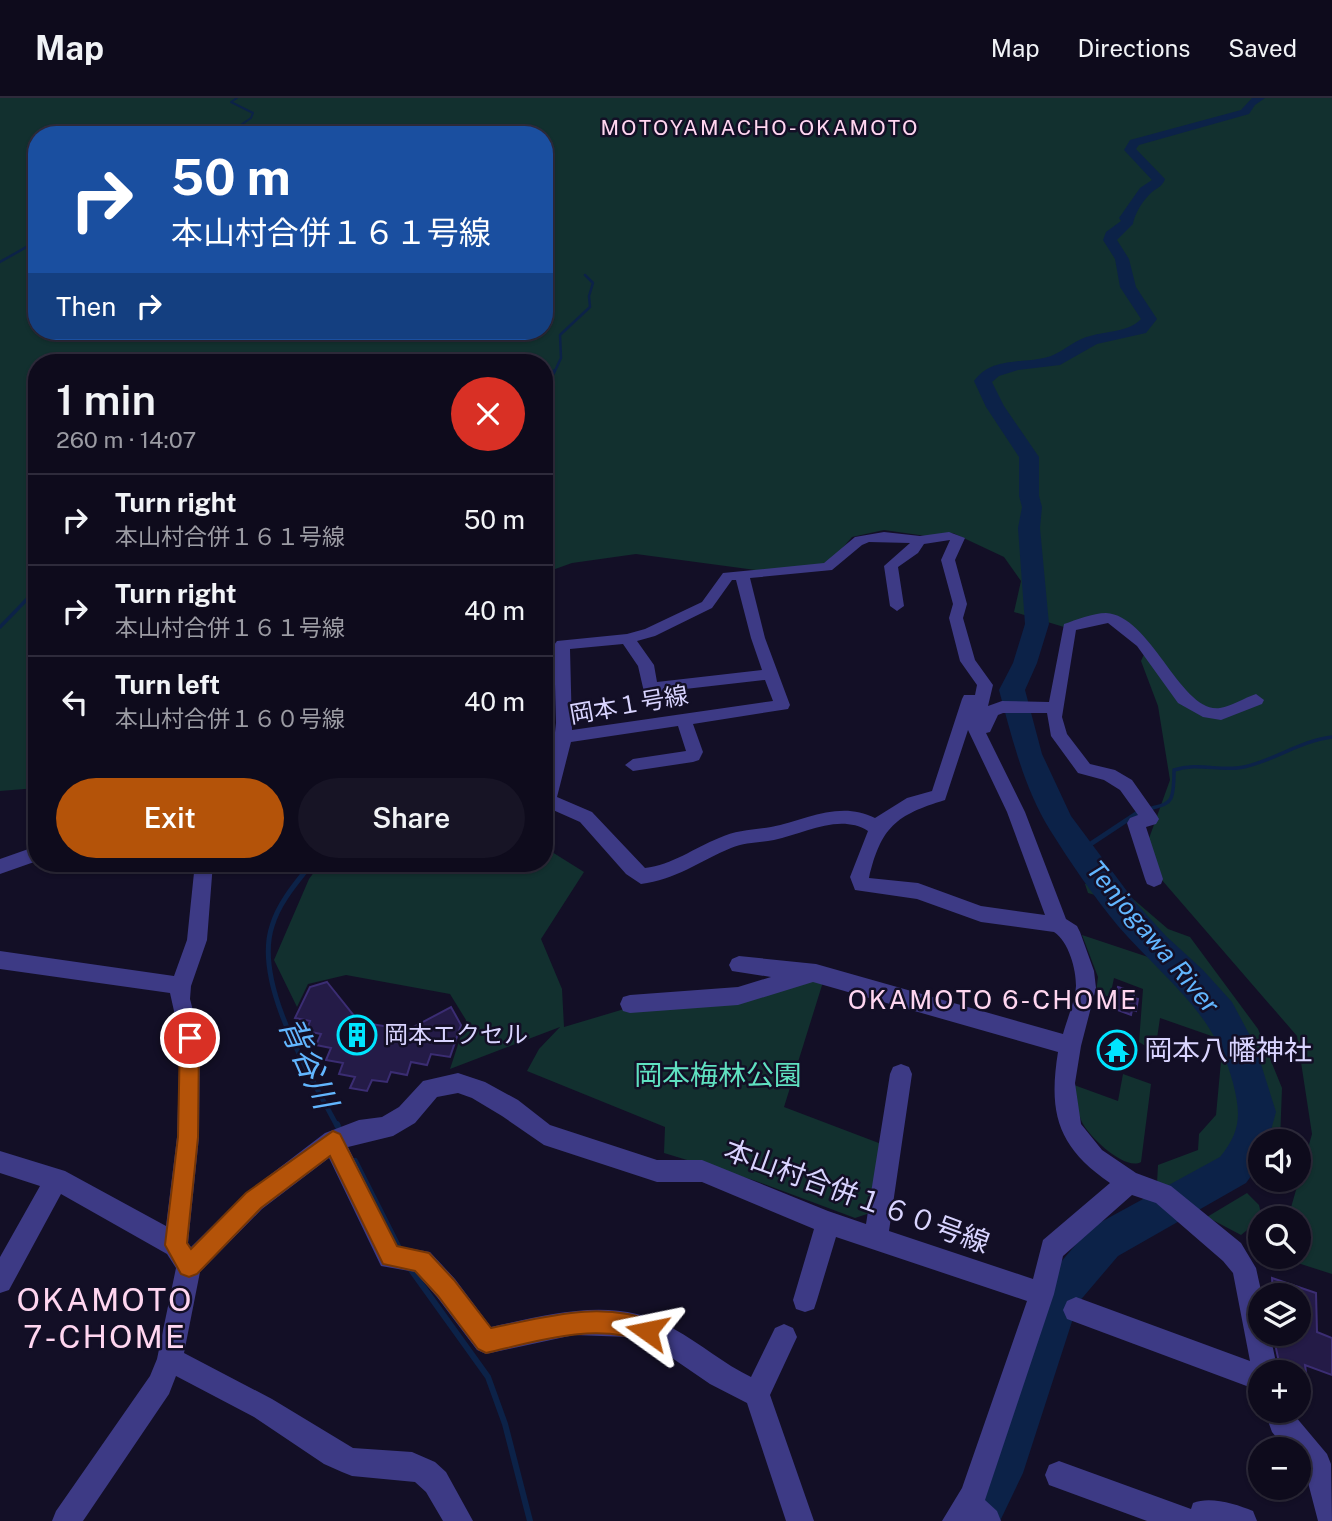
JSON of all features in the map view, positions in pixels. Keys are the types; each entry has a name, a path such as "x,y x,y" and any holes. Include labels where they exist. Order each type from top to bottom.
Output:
{"street":[{"path":"564,737 562,645 628,639 650,633 707,605 728,576 827,567 840,561 857,541 884,534 919,540 952,535 958,538 948,560 960,604 956,618 968,662 985,685 975,727 1016,812 1058,924"},
{"path":"897,606 891,566 914,550 919,540"},
{"path":"628,639 646,665 650,688 772,674 758,638 742,574"},
{"path":"1154,879 1136,823 1145,812 1126,785 1109,775 1084,769 1059,736 1050,708 1069,627 1107,618 1142,642 1184,699 1195,707 1221,714 1256,700"},
{"name":"岡本１号線","path":"553,788 560,772 564,737 780,706 782,705 772,674"},
{"path":"977,674 939,795 913,803 876,826 878,828 874,844 859,877 862,885 918,891 991,916 1058,924 1070,932 1084,971 1086,988 1070,1046 1064,1083 1071,1129 1094,1158 1129,1182 1163,1194 1231,1252 1244,1268 1263,1360"},
{"path":"975,727 984,728 992,710 1002,707 1050,708"},
{"path":"633,765 693,756 695,752 684,720"},
{"name":"岡本１号線","path":"553,805 556,808 578,812 599,830 625,863 641,876 661,875 737,838 774,833 841,814 866,819 876,826"},
{"path":"0,867 28,856"},
{"path":"176,1245 188,1137 190,1038 180,999 181,986 197,940 203,872"},
{"path":"0,960 181,986"},
{"path":"739,965 816,973 1070,1046"},
{"path":"630,1004 738,996 816,973"},
{"path":"876,1238 901,1074"},
{"name":"本山村合併１６０号線","path":"189,1266 254,1201 333,1141 359,1131 385,1128 407,1115 431,1088 458,1083 477,1089 510,1108 544,1134 657,1171 702,1171 828,1223 1042,1294"},
{"path":"333,1141 390,1256 421,1261 446,1288 486,1341 574,1322 629,1324 664,1337 719,1375 757,1394"},
{"path":"0,1162 57,1179 176,1245 189,1266 170,1359 160,1385 66,1521"},
{"path":"0,1281 57,1179"},
{"path":"971,1513 1042,1294 1052,1249 1129,1182"},
{"path":"805,1300 828,1223"},
{"path":"1076,1310 1248,1374"},
{"path":"784,1337 757,1394 800,1521"},
{"path":"170,1359 263,1408 334,1454 352,1462 412,1466 425,1472 436,1482 459,1521"},
{"path":"1282,1423 1317,1464 1332,1521"},
{"path":"1059,1475 1186,1521"},
{"path":"1202,1521 1203,1513 1243,1521"}],"green space":[{"path":"0,98 1332,98 1332,1274 1311,1267 1311,1206 1291,1206 1295,1192 1311,1192 1312,1134 1297,1036 1161,879 1147,844 1170,780 1158,706 1141,661 1149,643 1112,615 1064,627 1014,612 1021,581 1004,557 953,533 926,536 884,530 852,537 828,565 763,571 636,554 572,563 553,570 553,354 28,354 28,789 0,791"},
{"name":"岡本梅林公園","path":"553,853 584,872 541,939 562,989 564,1027 631,1007 809,980 823,982 784,1107 884,1145 870,1213 855,1218 753,1180 664,1153 665,1127 527,1071 539,1049 560,1027 450,1069 466,1020 450,994 346,975 308,984 297,1007 274,960 314,872 553,872"},
{"path":"1111,880 1168,929 1190,937 1258,1029 1282,1088 1280,1129 1266,1129 1267,1091 1256,1077 1246,1095 1239,1128 1230,1148 1208,1172 1181,1191 1157,1183 1158,1165 1198,1150 1199,1134 1216,1115 1223,1040 1160,1018 1155,1052 1139,1042 1143,989 1114,978 1110,997 1096,993 1098,977 1082,935 1148,957 1123,918 1107,910 1095,895 1088,893 1085,884"},
{"path":"1123,1074 1151,1084 1141,1162 1134,1164 1109,1152 1087,1130 1079,1115 1074,1085 1118,1101"},
{"path":"1247,1193 1259,1206 1248,1206 1248,1229 1241,1235 1207,1217"}],"building":[{"name":"岡本エクセル","path":"327,982 359,1022 408,1030 451,1007 461,1025 450,1057 431,1054 427,1065 411,1062 407,1075 391,1072 387,1082 372,1080 367,1091 350,1088 355,1077 339,1074 343,1063 326,1060 331,1048 316,1045 321,1034 306,1031 310,1021 295,1018 310,987"},
{"path":"1118,987 1134,992 1134,998 1138,999 1136,1011 1132,1010 1131,1015 1115,1009 1115,1004 1111,1003 1113,991 1117,992"},
{"path":"1272,1278 1287,1283 1272,1283"},
{"path":"1311,1291 1316,1293 1317,1332 1332,1338 1332,1375 1311,1367 1311,1360 1278,1360 1276,1346 1311,1346"}],"waterway":[{"path":"237,98 231,102 253,113 251,118 239,126"},
{"name":"Tenjogawa River","path":"976,1521 1001,1473 1062,1291 1104,1242 1233,1170 1247,1152 1258,1112 1243,1056 1220,1013 1192,980 1155,946 1124,911 1060,822 1029,754 1012,690 1025,663 1037,624 1029,528 1032,507 1029,496 1029,457 995,407 983,381 993,372 1016,365 1054,361 1092,340 1140,330 1149,319 1128,287 1122,259 1110,240 1111,235 1128,221 1126,218 1145,191 1158,183 1159,179 1130,150 1134,143 1245,112 1251,103 1260,98"},
{"path":"0,262 28,246"},
{"name":"背谷川","path":"554,373 561,358 560,335 590,307 589,296 593,283 585,275"},
{"path":"0,627 28,598"},
{"path":"1137,813 1171,799 1174,770 1192,767 1244,767 1309,742 1332,737"},
{"path":"1080,851 1137,813"},
{"name":"背谷川","path":"305,872 275,917 268,949 270,975 288,1029 337,1126"},
{"name":"背谷川","path":"337,1124 340,1131"},
{"name":"背谷川","path":"355,1161 400,1250"},
{"name":"背谷川","path":"409,1267 488,1377 505,1424 530,1521"}],"place":[{"name":"岡本エクセル","path":"357,1035"},
{"name":"岡本八幡神社","path":"1117,1050"}],"district":[{"name":"MOTOYAMACHO-OKAMOTO","path":"760,128"},
{"name":"OKAMOTO 6-CHOME","path":"993,1000"},
{"name":"OKAMOTO 7-CHOME","path":"105,1318"}],"route":[{"path":"190,1038 188,1137 176,1245 189,1266 254,1201 333,1141 390,1256 421,1261 446,1288 486,1341 574,1322 629,1324 647,1331"}]}
